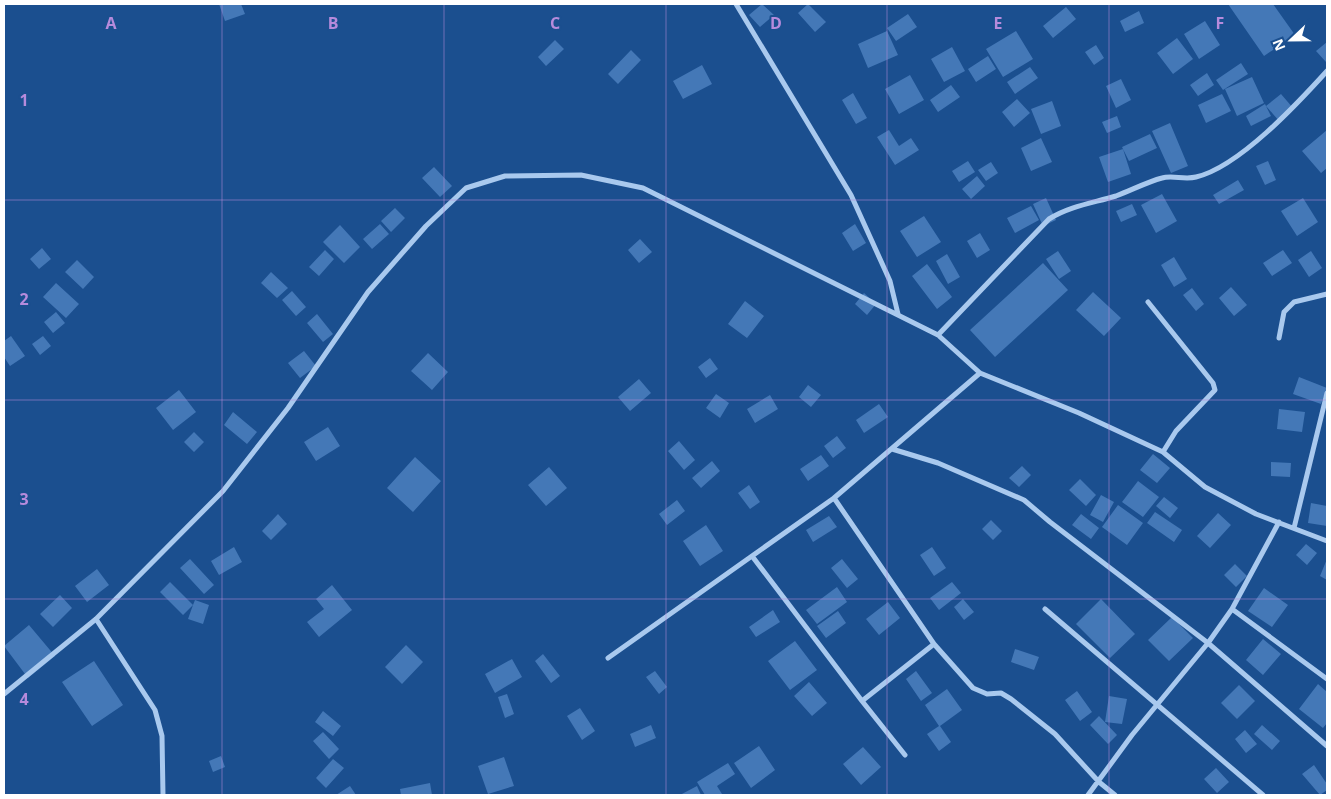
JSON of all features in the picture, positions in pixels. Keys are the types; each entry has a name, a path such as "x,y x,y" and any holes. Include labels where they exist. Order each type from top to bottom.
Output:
{"street":[{"path":"736,4 851,195 890,281 898,314"},
{"path":"938,335 1049,219 1064,210 1116,196 1164,177 1196,178 1212,171 1238,155 1268,130 1327,71"},
{"path":"4,694 96,619 223,491 288,408 368,292 426,226 466,188 505,176 581,175 643,188 938,335 980,372 1079,413 1163,452 1206,487 1256,514 1327,540"},
{"path":"1279,338 1284,312 1294,302 1327,294"},
{"path":"1148,302 1213,383 1215,390 1176,431 1163,452"},
{"path":"608,658 834,498 980,372"},
{"path":"1294,528 1327,393"},
{"path":"892,449 938,463 1024,500 1208,643 1327,746"},
{"path":"834,498 934,644 973,688 987,694 1006,696 1055,734 1099,782 1115,795"},
{"path":"1088,795 1132,735 1158,706 1208,643 1232,609 1280,522"},
{"path":"752,556 905,755"},
{"path":"1045,609 1263,795"},
{"path":"1232,609 1327,679"},
{"path":"96,619 155,710 162,736 163,795"},
{"path":"862,701 934,644"}],"building":[{"path":"219,4 241,4 245,14 225,21"},
{"path":"762,4 774,15 760,27 749,15"},
{"path":"808,4 826,22 815,32 798,13"},
{"path":"1228,4 1273,4 1295,35 1264,56"},
{"path":"1066,7 1076,19 1053,38 1043,26"},
{"path":"1139,11 1144,23 1125,32 1120,21"},
{"path":"908,14 917,27 896,41 887,28"},
{"path":"1205,21 1220,45 1199,59 1184,34"},
{"path":"887,31 898,55 868,68 858,44"},
{"path":"1016,31 1033,59 1003,77 986,49"},
{"path":"1177,38 1193,59 1173,74 1157,53"},
{"path":"555,40 564,49 546,66 538,57"},
{"path":"1327,42 1327,61 1326,62 1316,51"},
{"path":"1096,45 1104,58 1094,65 1085,52"},
{"path":"952,47 965,71 944,82 931,59"},
{"path":"631,50 641,60 618,84 608,74"},
{"path":"988,56 996,69 976,82 968,69"},
{"path":"1241,63 1248,74 1223,90 1216,80"},
{"path":"702,65 712,84 683,99 673,81"},
{"path":"1030,67 1038,78 1015,94 1007,82"},
{"path":"1207,73 1214,85 1198,96 1190,85"},
{"path":"910,75 924,100 899,114 885,89"},
{"path":"1252,77 1264,103 1237,116 1225,89"},
{"path":"1121,79 1131,100 1116,108 1106,86"},
{"path":"951,85 960,97 938,112 930,100"},
{"path":"853,93 867,118 856,124 842,100"},
{"path":"1222,94 1231,111 1206,123 1198,105"},
{"path":"1281,94 1293,108 1279,121 1266,106"},
{"path":"1017,99 1030,113 1014,127 1002,112"},
{"path":"1052,101 1061,126 1041,134 1031,109"},
{"path":"1265,104 1271,116 1251,126 1246,116"},
{"path":"1117,116 1121,127 1107,133 1102,122"},
{"path":"1170,123 1188,166 1171,173 1152,131"},
{"path":"889,130 899,146 911,138 919,150 895,165 877,137"},
{"path":"1327,130 1327,168 1321,173 1302,151"},
{"path":"1150,134 1157,148 1129,161 1122,147"},
{"path":"1041,138 1052,162 1031,171 1021,148"},
{"path":"1123,149 1131,174 1108,182 1099,157"},
{"path":"968,161 975,172 959,182 952,171"},
{"path":"1268,161 1276,180 1265,185 1256,166"},
{"path":"991,162 998,173 986,181 978,170"},
{"path":"434,167 452,186 440,197 422,178"},
{"path":"977,176 985,186 971,199 962,189"},
{"path":"1238,180 1244,190 1219,204 1213,195"},
{"path":"1162,194 1177,221 1156,233 1141,205"},
{"path":"1046,198 1056,220 1043,226 1033,204"},
{"path":"1303,198 1318,222 1297,236 1281,211"},
{"path":"1132,204 1137,215 1121,222 1116,211"},
{"path":"1031,206 1039,220 1015,233 1007,218"},
{"path":"395,208 405,218 391,232 381,221"},
{"path":"924,216 941,242 917,257 900,231"},
{"path":"380,224 389,234 372,249 363,239"},
{"path":"855,224 866,243 853,251 842,233"},
{"path":"340,225 360,247 344,263 323,242"},
{"path":"980,233 990,250 977,258 967,241"},
{"path":"640,239 652,252 639,263 628,250"},
{"path":"42,248 51,259 39,269 30,259"},
{"path":"325,250 334,259 319,276 309,267"},
{"path":"1283,250 1292,263 1272,276 1263,263"},
{"path":"1058,251 1071,271 1059,279 1046,259"},
{"path":"1311,251 1322,268 1309,277 1298,260"},
{"path":"947,254 960,277 948,284 936,261"},
{"path":"1174,257 1187,279 1174,287 1161,265"},
{"path":"77,260 94,277 83,289 65,272"},
{"path":"1043,263 1068,290 995,357 970,330"},
{"path":"927,264 952,297 937,309 912,276"},
{"path":"271,272 288,288 277,298 261,283"},
{"path":"56,283 79,304 66,318 43,297"},
{"path":"1231,287 1247,305 1234,316 1219,298"},
{"path":"1192,288 1204,304 1196,311 1183,295"},
{"path":"292,291 306,307 296,316 282,300"},
{"path":"1093,292 1121,318 1104,336 1076,310"},
{"path":"864,293 876,304 867,315 855,304"},
{"path":"745,301 764,316 747,338 728,324"},
{"path":"56,312 65,323 53,333 44,322"},
{"path":"317,314 333,334 323,342 307,323"},
{"path":"11,336 25,356 10,366 4,357 4,341"},
{"path":"43,336 51,346 40,355 32,344"},
{"path":"304,351 316,366 300,378 288,363"},
{"path":"428,353 448,372 432,390 411,371"},
{"path":"710,358 718,369 706,378 698,367"},
{"path":"1299,377 1327,388 1321,404 1293,394"},
{"path":"639,379 651,393 630,411 618,397"},
{"path":"808,385 821,395 811,407 799,397"},
{"path":"179,390 196,412 173,430 156,408"},
{"path":"716,394 729,403 720,418 706,408"},
{"path":"770,395 778,409 755,423 747,409"},
{"path":"879,404 888,417 864,433 856,420"},
{"path":"1279,409 1305,412 1302,432 1277,429"},
{"path":"233,412 257,432 247,444 224,425"},
{"path":"328,427 340,446 316,461 304,442"},
{"path":"194,432 204,442 194,452 184,442"},
{"path":"837,436 846,448 833,458 824,446"},
{"path":"679,441 695,460 684,470 668,451"},
{"path":"1153,454 1170,468 1157,483 1140,470"},
{"path":"821,455 829,466 808,481 800,469"},
{"path":"415,457 441,481 413,512 387,488"},
{"path":"712,461 720,471 701,488 692,478"},
{"path":"1271,462 1291,463 1290,477 1271,476"},
{"path":"1022,466 1031,475 1019,487 1009,478"},
{"path":"549,467 567,488 546,506 528,485"},
{"path":"1080,479 1096,495 1086,506 1069,490"},
{"path":"1138,481 1159,497 1143,517 1122,502"},
{"path":"749,485 760,502 750,509 738,493"},
{"path":"1101,495 1114,502 1103,522 1090,515"},
{"path":"1164,497 1178,508 1170,518 1156,506"},
{"path":"677,500 685,511 667,525 659,514"},
{"path":"1311,503 1327,506 1327,526 1308,523"},
{"path":"1118,505 1143,523 1127,545 1102,527"},
{"path":"1155,512 1182,530 1174,542 1147,523"},
{"path":"1218,513 1231,525 1210,548 1197,536"},
{"path":"278,514 287,524 271,540 262,531"},
{"path":"1081,514 1099,528 1091,539 1072,525"},
{"path":"829,516 837,527 813,542 806,530"},
{"path":"991,520 1002,531 993,540 982,529"},
{"path":"706,525 723,551 700,566 683,541"},
{"path":"1306,544 1317,553 1307,565 1296,555"},
{"path":"234,547 242,562 219,575 211,561"},
{"path":"932,547 946,568 934,576 920,555"},
{"path":"190,559 214,585 204,594 180,568"},
{"path":"842,559 858,579 847,588 831,568"},
{"path":"1327,559 1327,580 1320,576"},
{"path":"1235,564 1247,576 1236,587 1224,575"},
{"path":"97,569 109,585 87,602 75,586"},
{"path":"170,582 193,605 183,615 160,592"},
{"path":"952,582 961,593 939,610 930,598"},
{"path":"332,585 352,610 319,637 307,622 324,609 316,599"},
{"path":"837,587 847,602 817,624 806,610"},
{"path":"1264,588 1288,605 1272,627 1248,611"},
{"path":"60,595 72,608 53,627 40,614"},
{"path":"963,599 974,612 964,620 954,607"},
{"path":"1101,599 1135,634 1110,658 1076,624"},
{"path":"195,600 209,605 203,624 188,619"},
{"path":"888,602 900,618 879,635 866,619"},
{"path":"773,610 780,622 756,637 749,627"},
{"path":"838,611 846,623 826,638 817,626"},
{"path":"1172,617 1193,638 1169,661 1148,640"},
{"path":"29,625 55,656 28,678 4,646"},
{"path":"1263,639 1281,654 1263,675 1246,660"},
{"path":"795,641 817,670 790,690 768,661"},
{"path":"406,645 423,662 402,684 385,667"},
{"path":"1015,649 1039,657 1034,670 1011,662"},
{"path":"543,654 560,676 551,683 535,661"},
{"path":"512,659 522,677 495,693 485,674"},
{"path":"94,661 123,705 92,726 62,682"},
{"path":"655,671 667,687 659,694 646,677"},
{"path":"916,671 932,693 921,701 906,679"},
{"path":"809,682 827,703 812,716 794,696"},
{"path":"1318,684 1327,692 1327,723 1323,728 1299,709"},
{"path":"1239,685 1255,701 1237,719 1221,703"},
{"path":"947,689 962,710 940,726 951,742 939,751 927,734 939,726 925,705"},
{"path":"1077,691 1092,712 1080,721 1065,700"},
{"path":"507,694 514,714 505,718 498,697"},
{"path":"1109,696 1127,699 1122,724 1105,722"},
{"path":"580,708 595,731 582,740 567,716"},
{"path":"323,711 341,726 333,736 315,722"},
{"path":"1099,716 1117,735 1108,744 1090,725"},
{"path":"651,725 656,738 635,747 630,734"},
{"path":"1262,725 1280,741 1272,750 1254,734"},
{"path":"1245,730 1257,744 1246,753 1235,739"},
{"path":"323,732 339,749 329,759 313,741"},
{"path":"759,746 775,770 751,788 734,763"},
{"path":"863,747 881,767 861,785 843,764"},
{"path":"221,756 225,767 213,772 209,761"},
{"path":"504,757 514,786 488,794 478,766"},
{"path":"333,759 344,768 326,788 316,778"},
{"path":"728,763 735,774 717,786 722,794 705,795 697,782"},
{"path":"1314,765 1327,784 1327,790 1320,795 1302,774"},
{"path":"1216,768 1229,782 1217,793 1204,779"},
{"path":"430,783 432,795 401,795 400,789"},
{"path":"350,786 356,795 336,795"},
{"path":"697,786 701,795 680,795"}]}
